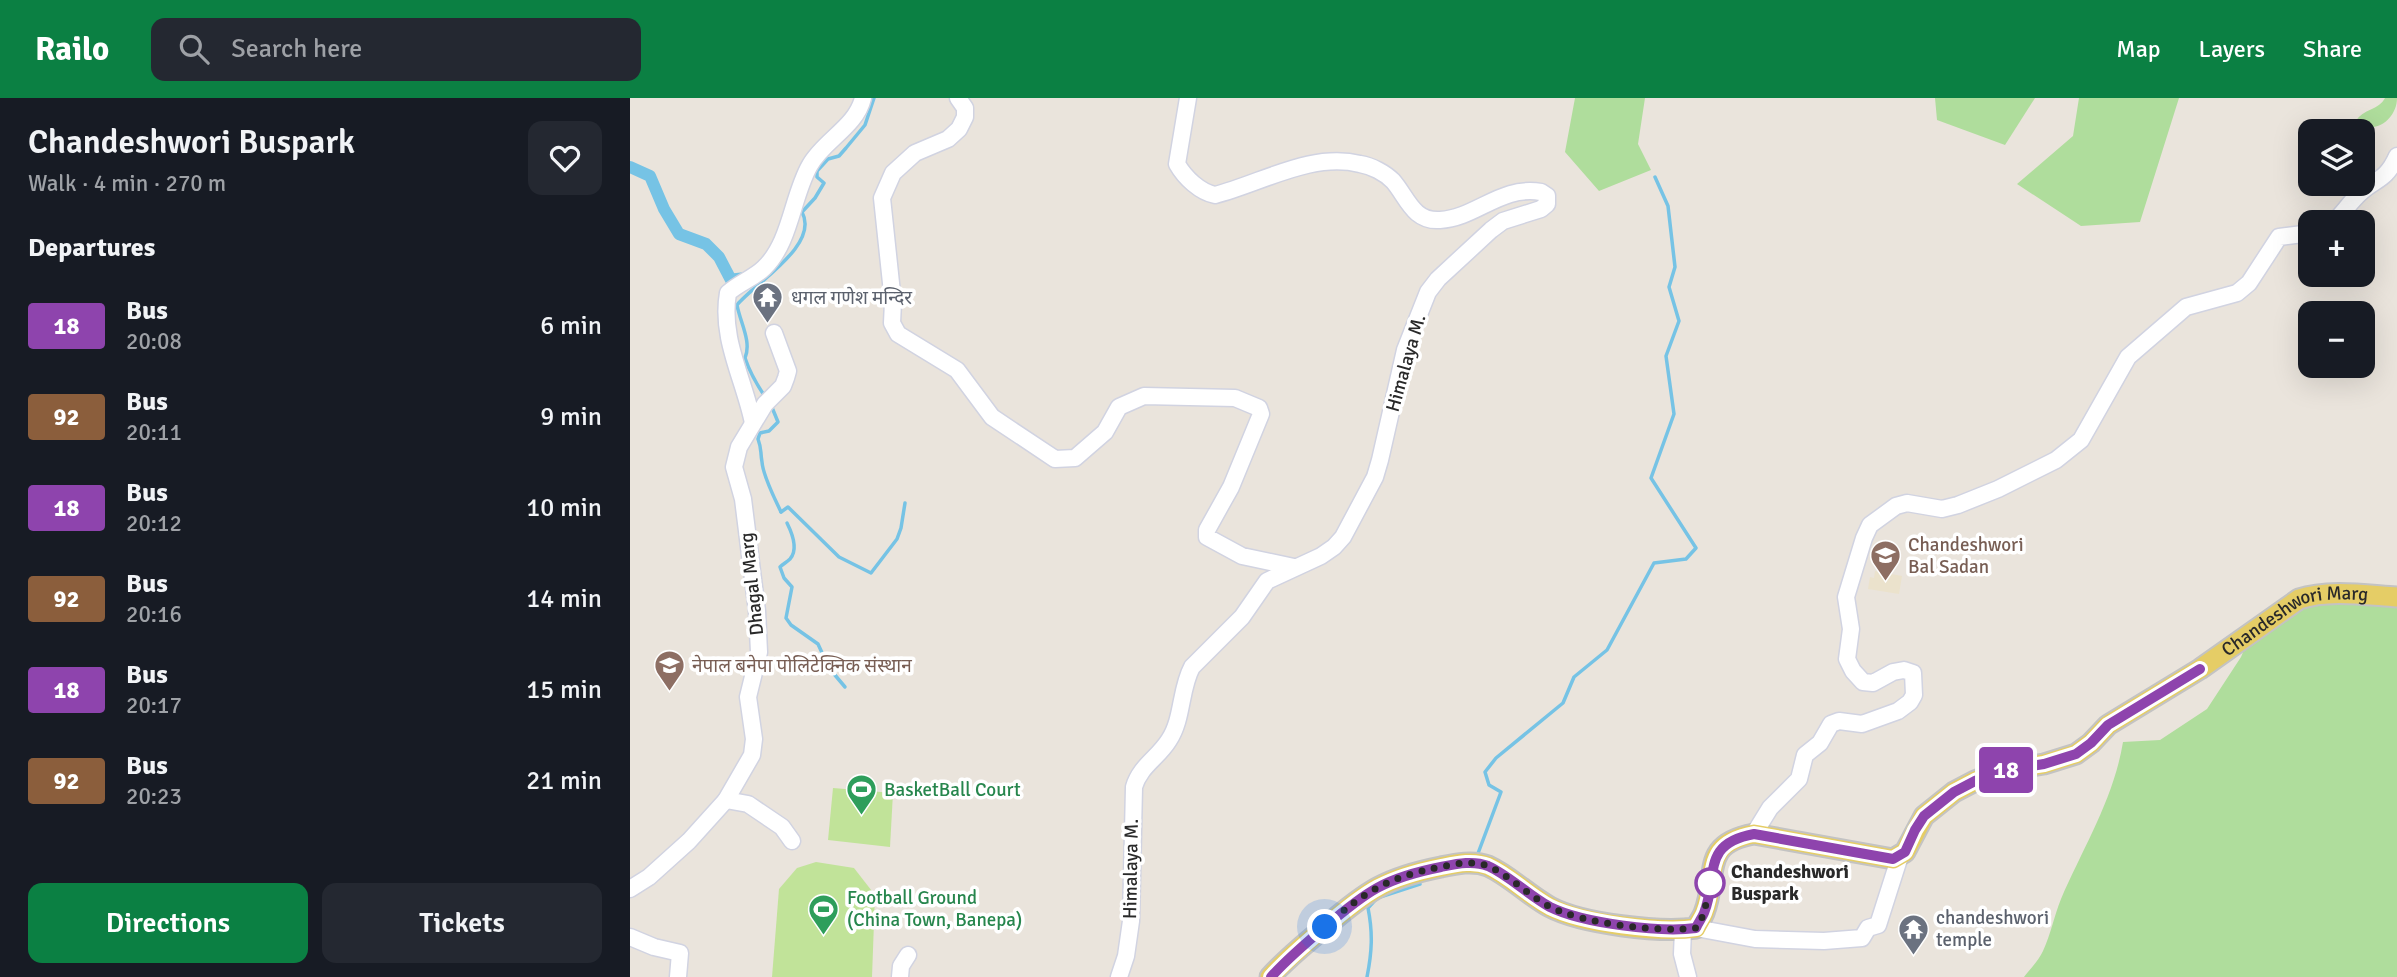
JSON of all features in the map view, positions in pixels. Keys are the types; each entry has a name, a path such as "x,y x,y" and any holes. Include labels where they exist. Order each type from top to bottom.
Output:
{"main road":[{"name":"Chandeshwori Marg","path":"1900,856 1905,852 1924,816 1954,792 2000,771 2044,764 2076,754 2108,725 2200,669 2299,599 2349,594 2397,597"},
{"path":"1270,977 1294,951 1349,905 1374,888 1411,873 1461,863 1486,865 1551,907 1581,919 1659,930 1689,929 1704,914 1717,854 1735,839 1754,834 1883,859 1900,856"}],"street":[{"path":"753,423 729,344 724,313 728,293 764,268 780,243 809,166 818,153 843,130 862,104 863,98"},
{"path":"958,98 965,108 965,117 958,129 948,139 915,153 892,173 882,198 893,302 892,323 898,334 957,370 992,417 1055,459 1075,458 1105,432 1119,407 1144,396 1235,398 1259,408 1261,414 1231,486 1210,524 1207,537 1242,556 1294,567"},
{"name":"Himalaya M.","path":"1119,977 1126,956 1131,921 1132,803 1137,776 1171,737 1192,667 1242,617 1267,581 1334,547 1343,537 1357,513 1380,460 1405,350 1428,292 1438,279 1503,221 1541,209 1547,204 1547,196 1542,192 1516,192 1452,218 1429,219 1418,215 1391,179 1379,171 1363,164 1337,161 1312,164 1215,195 1207,194 1177,164 1188,98"},
{"path":"2347,210 2356,196 2389,172 2397,156"},
{"path":"1754,834 1770,808 1799,779 1805,755 1820,743 1831,724 1839,721 1862,724 1883,717 1910,702 1914,695 1913,673 1904,670 1893,672 1872,683 1863,682 1847,659 1851,629 1846,597 1870,525 1896,506 1907,503 1942,509 1958,505 1998,489 2056,460 2081,440 2128,357 2186,307 2237,293 2249,283 2279,237 2298,235"},
{"name":"Dhagal Marg","path":"630,889 649,877 689,841 726,800 752,755 754,739 748,697 759,652 757,611 743,499 734,467 739,447 765,404 783,386 788,371 774,333"},
{"path":"726,800 748,804 782,827 792,841"},
{"path":"1688,977 1682,954 1689,929 1755,939 1862,939 1868,928 1878,925 1900,856"},
{"path":"630,937 654,947 680,953 678,977"},
{"path":"900,977 901,967 908,955"}],"shaded area":[{"name":"Chandeshwori Bal Sadan","path":"1875,571 1902,576 1899,594 1868,589 1870,577 1874,578"}],"green space":[{"path":"1575,98 1645,98 1638,144 1651,170 1599,191 1565,152"},
{"path":"1935,98 2035,98 2005,145 1937,120"},
{"path":"2079,98 2179,98 2140,222 2081,226 2017,184 2073,136"},
{"path":"2385,98 2397,98 2389,119 2375,126 2375,119 2358,119 2363,114"},
{"path":"2308,600 2397,601 2397,977 2024,977 2046,945 2061,899 2113,783 2123,742 2160,740 2207,709 2241,657 2249,638"},
{"name":"BasketBall Court","path":"833,788 893,793 890,847 828,840"},
{"name":"Football Ground (China Town, Banepa)","path":"816,862 854,868 875,895 872,977 772,977 779,889 797,868"}],"waterway":[{"path":"766,398 745,358 747,345 737,305 794,250 805,225 802,212 824,183 817,177 817,171 828,159 839,156 865,125 874,98"},
{"path":"630,167 650,176 664,209 679,234 706,244 719,257 731,280"},
{"path":"1477,856 1501,792 1489,785 1485,772 1496,758 1563,703 1574,677 1607,650 1654,563 1686,559 1696,548 1651,478 1674,414 1666,356 1679,321 1669,287 1675,267 1668,206 1655,177"},
{"path":"731,280 734,275 743,274"},
{"path":"771,405 778,422 769,431 760,433 758,439 763,468 781,512"},
{"path":"781,512 788,507 839,557 871,573 897,539 905,503"},
{"path":"787,523 793,536 794,551 790,559 780,567 784,578 792,587 786,618 791,625 818,644 829,668 845,687"},
{"path":"1367,977 1371,942 1368,908 1377,898 1420,884"}],"bus line":[{"name":"18","path":"1271,977 1294,951 1349,905 1374,888 1411,873 1461,863 1486,865 1551,907 1581,919 1659,930 1696,928 1704,914 1717,854 1735,839 1754,834 1893,859 1905,852 1915,830 1933,806 1954,792 2000,771 2044,764 2076,754 2108,725 2200,669"}],"place":[{"name":"धगल गणेश मन्दिर","path":"768,325"},
{"name":"Chandeshwori Bal Sadan","path":"1885,583"},
{"name":"नेपाल बनेपा पोलिटेक्निक संस्थान","path":"669,693"},
{"name":"BasketBall Court","path":"861,817"},
{"name":"Chandeshwori Buspark","path":"1710,883"},
{"name":"Football Ground (China Town, Banepa)","path":"824,936"},
{"name":"chandeshwori temple","path":"1913,956"}],"route":[{"path":"1325,927 1349,905 1374,888 1411,873 1461,863 1486,865 1551,907 1581,919 1659,930 1696,928 1704,914 1710,883"}]}
